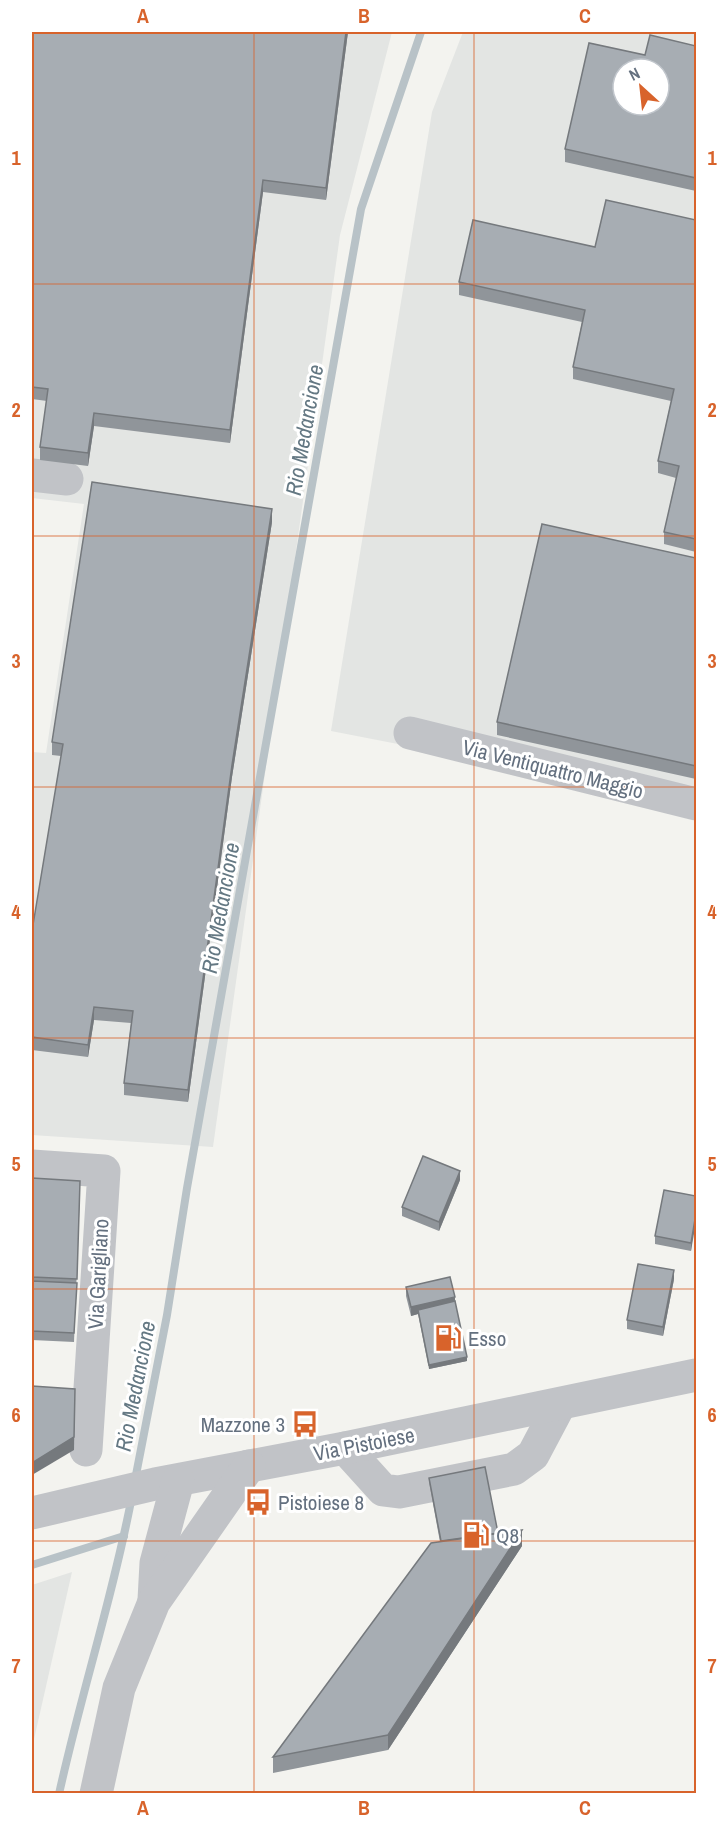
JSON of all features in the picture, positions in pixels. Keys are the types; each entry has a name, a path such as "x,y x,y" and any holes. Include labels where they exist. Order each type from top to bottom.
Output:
{"street":[{"path":"32,475 67,480"},
{"name":"Via Ventiquattro Maggio","path":"410,733 696,804"},
{"name":"Via Garigliano","path":"32,1166 104,1171 86,1450"},
{"name":"Via Pistoiese","path":"32,1513 98,1497 560,1404 696,1374"},
{"path":"345,1448 383,1490 399,1492 514,1469 533,1455 560,1404"},
{"path":"96,1794 119,1688 153,1602 249,1466"},
{"path":"153,1602 166,1483"}],"shaded area":[{"path":"32,32 392,32 340,235 213,1147 32,1135 32,752 46,753 84,504 32,498"},
{"path":"463,32 696,32 696,802 331,731 432,112"},
{"path":"72,1572 32,1748 32,1585"}],"building":[{"path":"32,32 346,32 326,188 263,180 230,430 94,413 88,453 40,447 48,389 32,387"},
{"path":"650,35 696,46 696,178 565,149 589,43 645,55"},
{"path":"606,200 696,220 696,539 664,532 679,466 658,461 674,389 573,367 585,310 459,282 473,220 595,247"},
{"path":"92,482 272,509 232,765 188,1090 124,1083 133,1011 94,1007 88,1045 32,1037 32,931 63,744 52,742"},
{"path":"542,524 696,558 696,766 497,722"},
{"path":"423,1156 460,1171 439,1222 402,1207"},
{"path":"32,1178 80,1181 77,1279 32,1277"},
{"path":"664,1190 696,1196 691,1243 655,1236"},
{"path":"638,1264 674,1270 663,1327 627,1320"},
{"path":"450,1277 455,1297 411,1307 406,1287"},
{"path":"32,1281 77,1283 74,1333 32,1331"},
{"path":"455,1301 467,1357 429,1365 418,1310"},
{"path":"32,1386 75,1389 74,1437 32,1463"},
{"path":"485,1467 498,1533 441,1541 429,1478"},
{"path":"522,1530 388,1735 273,1757 431,1543"}],"waterway":[{"name":"Rio Medancione","path":"135,1480 167,1315 187,1188 361,209 421,32"},
{"name":"Rio Medancione","path":"59,1794 116,1571 132,1496"},
{"path":"32,1565 124,1536"}],"place":[{"name":"Esso","path":"448,1338"},
{"name":"Mazzone 3","path":"305,1424"},
{"name":"Pistoiese 8","path":"258,1502"},
{"name":"Q8","path":"476,1535"}]}
